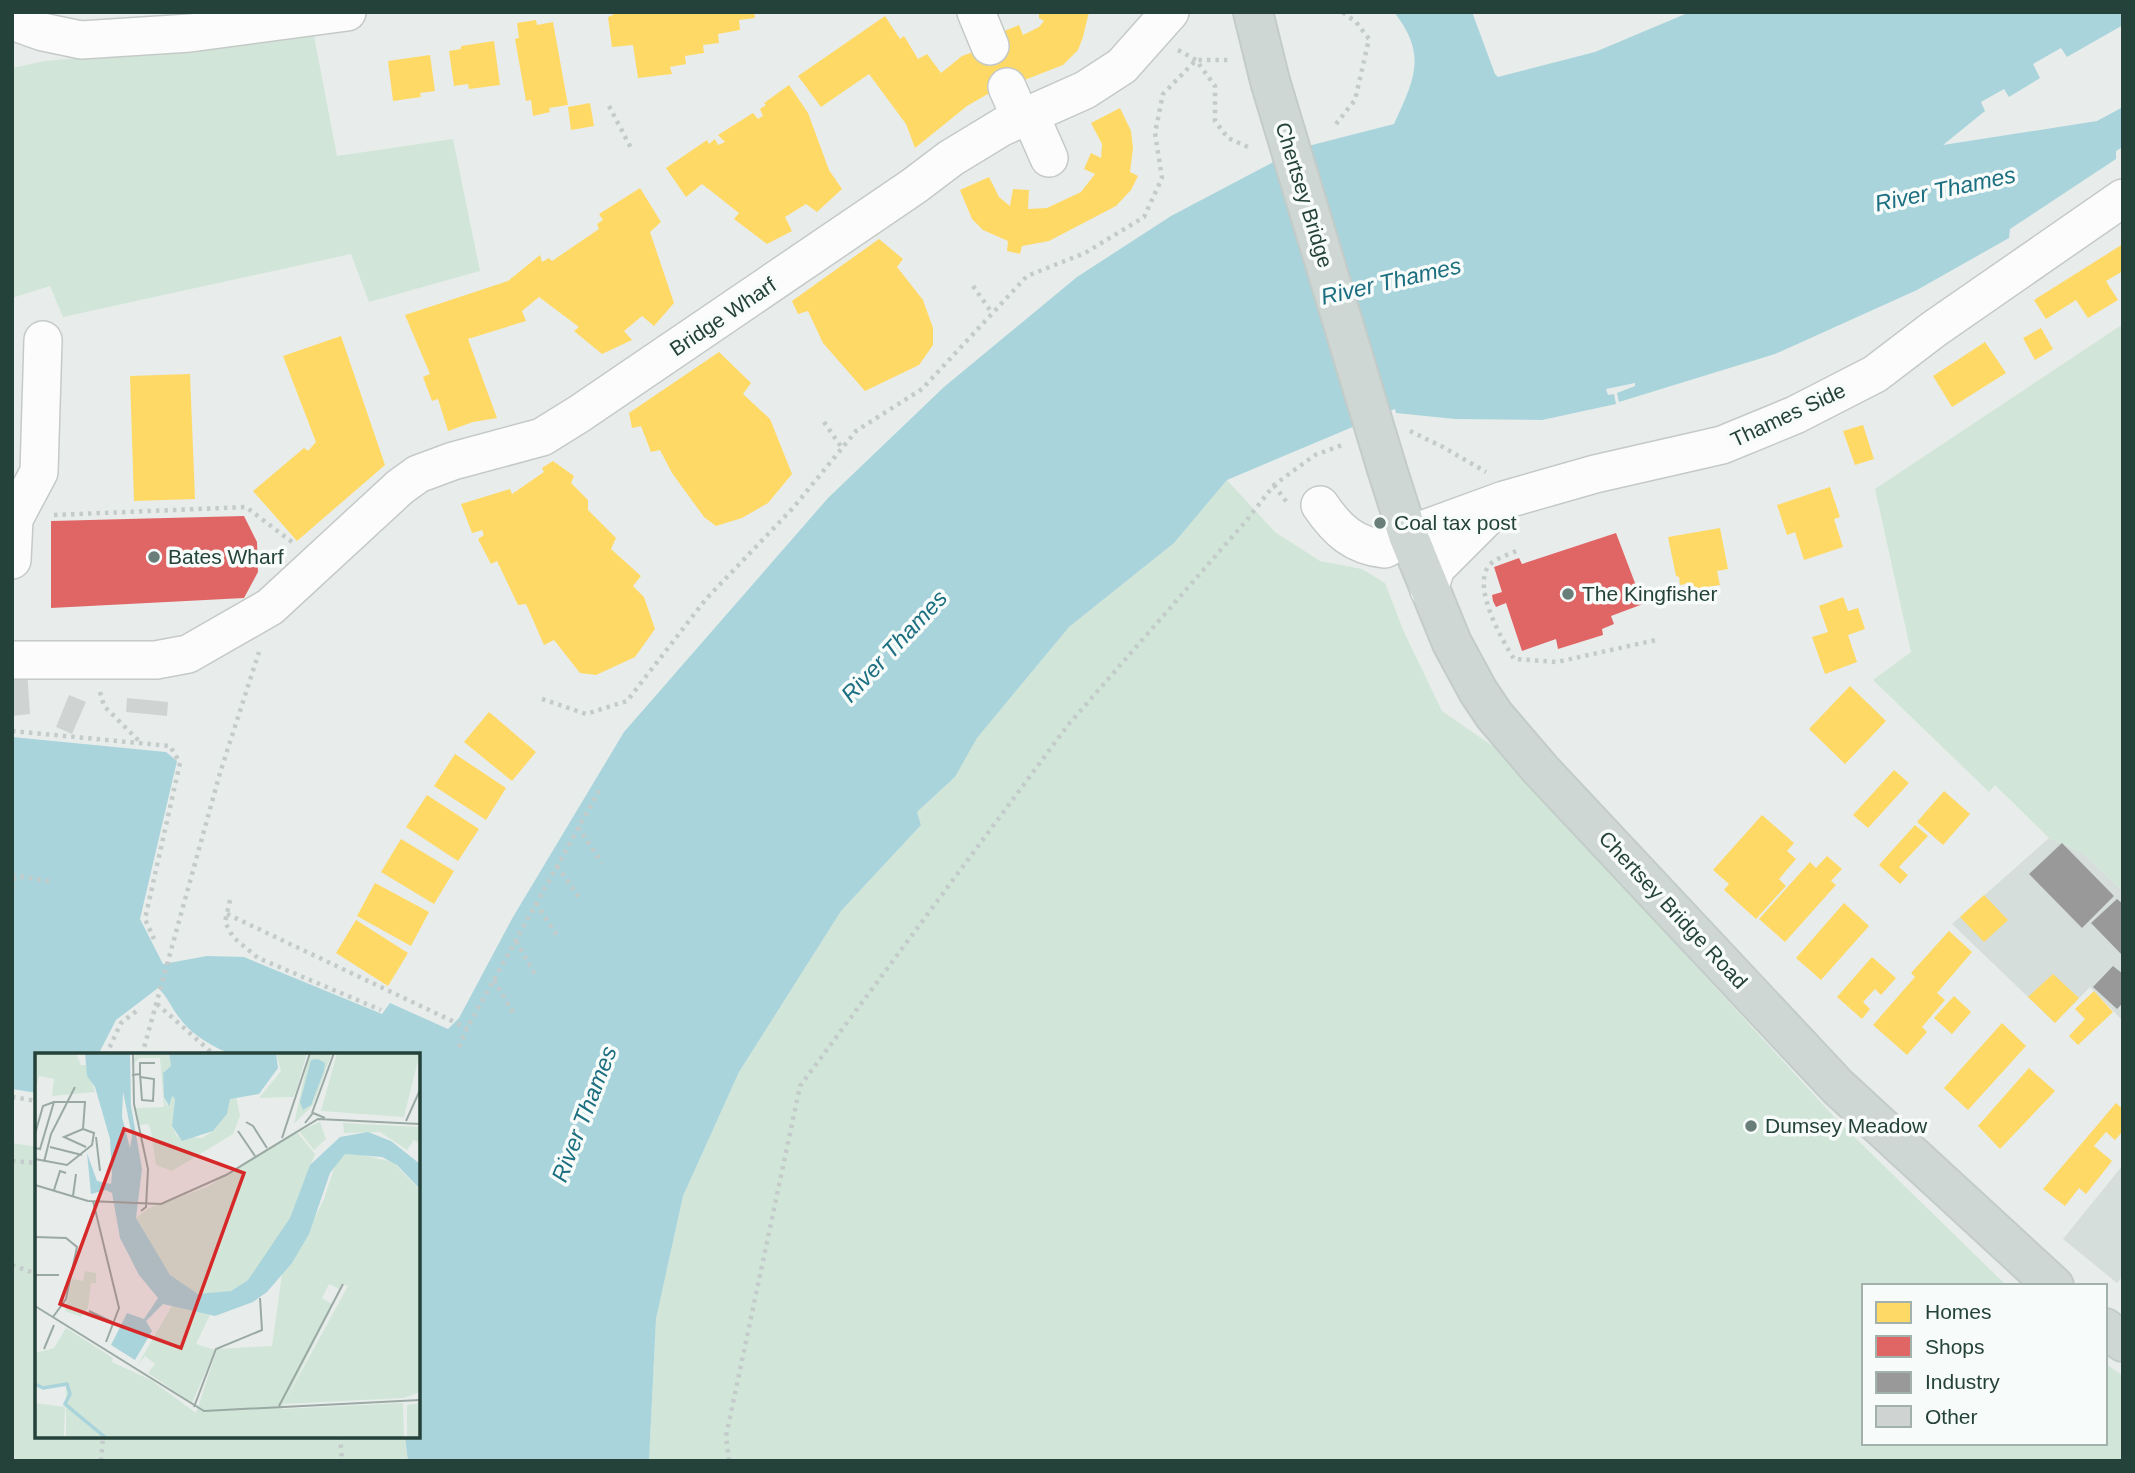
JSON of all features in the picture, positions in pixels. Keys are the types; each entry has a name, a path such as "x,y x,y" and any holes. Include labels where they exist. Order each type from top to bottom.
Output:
{"main road":[{"name":"Chertsey Bridge","path":"1253,12 1270,81 1387,469"},
{"name":"Chertsey Bridge Road","path":"1387,469 1408,535 1452,643 1478,691 1541,770 1838,1087 2052,1284"},
{"path":"2107,1330 2123,1342"}],"street":[{"path":"12,21 43,32 81,40 190,33 347,12"},
{"path":"975,12 990,46"},
{"name":"Bridge Wharf","path":"12,660 156,660 188,654 270,607 400,487 418,474 453,461 542,437 785,274 951,158 1002,127 1019,107 1085,90 1172,29"},
{"path":"1019,107 1049,159"},
{"name":"Thames Side","path":"1320,505 1341,532 1370,548 1385,549 1500,489 1595,474 1722,445 1795,415 1875,374 1934,329 2123,198"},
{"path":"12,560 14,519 39,472 43,341"},
{"path":"1429,590 1436,568 1500,489"}],"path":[{"path":"1336,124 1355,100 1369,40 1356,22 1342,12"},
{"path":"1172,29 1215,86 1214,121 1228,138 1250,148"},
{"path":"542,699 586,714 627,701 706,599 793,508 856,431 922,389 1027,276 1085,253 1144,217 1162,178 1155,133 1163,94 1196,60 1239,59"},
{"path":"609,106 631,148"},
{"path":"973,286 992,313"},
{"path":"824,422 842,448"},
{"path":"1400,427 1443,447 1500,489"},
{"path":"729,1461 726,1436 800,1086 1068,725 1275,485 1315,455 1354,441"},
{"path":"33,484 51,512 57,516 246,507 318,561"},
{"path":"1516,551 1488,567 1485,578 1487,603 1514,659 1565,661 1656,640"},
{"path":"1487,603 1493,601"},
{"path":"143,1053 220,773 270,607"},
{"path":"92,661 103,706 142,744"},
{"path":"12,731 170,746 180,763 145,919 154,939"},
{"path":"459,1046 600,789"},
{"path":"578,827 602,863"},
{"path":"557,866 581,900"},
{"path":"12,889 14,875 53,882"},
{"path":"230,901 225,922 233,937 258,958 381,1010"},
{"path":"536,903 558,937"},
{"path":"227,914 467,1028"},
{"path":"516,940 536,976"},
{"path":"494,979 515,1016"},
{"path":"157,1001 213,1053"},
{"path":"107,1053 121,1023 139,1009"},
{"path":"12,1097 35,1101"},
{"path":"12,1161 35,1163"},
{"path":"12,1265 35,1273"},
{"path":"101,1461 103,1438"},
{"path":"340,1438 342,1461"}],"shaded area":[{"path":"2049,838 2083,853 2123,891 2123,1021 2090,987 2055,1023 1952,924"},
{"path":"2123,1165 2123,1276 2117,1283 2063,1239"}],"green space":[{"path":"314,36 337,156 453,139 480,271 369,302 351,254 63,317 50,286 12,298 12,68 45,61"},
{"path":"2123,324 2123,891 2083,853 2049,838 1995,785 1989,792 1873,680 1911,652 1875,489"},
{"path":"1227,480 1275,532 1320,561 1362,569 1385,583 1404,632 1442,711 1497,749 1837,1120 2005,1284 1862,1284 1862,1445 2107,1445 2107,1364 2123,1376 2123,1461 649,1461 656,1319 683,1196 739,1072 841,911 921,825 917,812 955,777 977,738 1069,627 1174,543"},
{"path":"12,1143 35,1147 35,1438 405,1438 408,1461 12,1461"}],"water":[{"name":"River Thames","path":"1394,12 1472,12 1498,77 1595,52 1690,12 2123,12 2123,25 2067,57 2061,48 2033,64 2040,78 2009,97 2004,89 1981,102 1985,111 1943,145 2097,121 2123,107 2123,147 2116,151 2116,159 2010,229 2009,238 1917,290 1775,354 1619,402 1617,393 1635,386 1635,383 1606,389 1608,395 1614,394 1616,404 1542,420 1455,419 1396,413 1395,409 1359,421 1355,426 1227,480 1174,543 1069,627 977,738 955,777 917,812 921,825 841,911 739,1072 683,1196 656,1319 649,1461 408,1461 405,1438 420,1438 420,1053 229,1053 211,1045 189,1029 158,988 116,1020 99,1053 35,1053 35,1093 12,1089 12,737 166,752 177,761 140,919 163,964 207,956 244,957 382,1014 390,1003 448,1029 459,1018 513,917 624,732 828,498 944,387 1077,277 1171,216 1281,158 1312,145 1394,124 1412,81 1414,68 1411,41"}],"building: Homes":[{"path":"613,12 754,12 755,18 739,20 740,30 718,34 719,43 703,45 704,53 685,56 686,64 670,67 672,74 638,78 633,45 612,47 608,17 613,15"},
{"path":"1039,12 1089,12 1078,50 1063,65 986,95 967,106 915,148 906,124 869,74 821,107 798,76 885,16 900,39 904,36 918,59 927,54 941,73 962,56 990,46 999,33 1019,25 1023,35 1039,27 1044,21 1039,18"},
{"path":"536,20 537,25 553,22 568,105 549,108 550,112 533,116 531,100 526,101 515,39 519,38 517,23"},
{"path":"494,41 500,85 469,89 468,84 454,86 449,51 461,49 461,46"},
{"path":"430,55 435,91 420,93 421,97 393,101 388,61"},
{"path":"789,85 808,113 829,170 842,189 817,212 806,204 785,217 792,231 767,244 734,219 739,213 702,184 686,197 666,168 707,140 709,144 715,139 718,145 725,142 718,135 753,113 758,119 763,116 760,109 766,105 764,103"},
{"path":"590,103 594,126 571,130 568,107"},
{"path":"1120,108 1131,131 1133,148 1130,172 1138,176 1131,190 1116,206 1049,241 1022,246 1020,254 1007,251 1008,241 983,230 972,219 960,190 989,177 999,197 1010,206 1013,189 1029,190 1028,209 1047,208 1081,192 1095,174 1084,169 1091,153 1101,158 1102,144 1091,123"},
{"path":"640,188 661,222 650,232 674,303 654,326 642,316 624,331 632,340 602,354 574,331 579,327 539,297 522,311 526,321 468,339 497,418 473,422 448,431 438,399 432,401 423,377 430,374 405,315 508,281 540,255 542,262 549,258 552,261 599,229 597,224 603,220 599,214"},
{"path":"879,239 903,259 897,267 923,300 933,328 933,345 919,365 865,391 823,343 808,311 798,314 792,301"},
{"path":"2123,244 2123,271 2106,281 2118,300 2088,318 2076,300 2046,319 2034,300"},
{"path":"2041,328 2053,349 2035,360 2023,338"},
{"path":"341,336 385,465 297,541 253,491 304,448 308,451 316,442 283,356"},
{"path":"1985,342 2006,373 1952,407 1933,376"},
{"path":"719,352 751,383 743,394 770,419 792,474 768,503 742,518 716,526 704,517 672,473 660,450 651,452 641,426 632,428 629,413"},
{"path":"190,374 195,499 134,501 130,376"},
{"path":"1863,425 1874,459 1855,465 1843,431"},
{"path":"553,461 574,476 571,483 588,500 588,510 616,538 611,549 641,576 633,586 644,597 655,629 635,657 596,675 580,673 554,640 544,645 526,604 518,605 497,561 491,564 478,539 484,535 482,530 472,533 461,504 510,489 512,494 544,472 542,468"},
{"path":"1830,487 1840,517 1834,519 1843,547 1804,560 1795,532 1787,535 1777,505"},
{"path":"1720,528 1728,569 1717,571 1720,585 1694,589 1692,583 1680,585 1668,537"},
{"path":"1843,597 1848,611 1858,608 1865,629 1848,635 1857,662 1825,674 1812,637 1828,632 1819,606"},
{"path":"1850,686 1886,721 1845,764 1809,729"},
{"path":"489,712 536,752 512,781 464,742"},
{"path":"455,754 506,788 486,820 434,786"},
{"path":"1894,770 1909,783 1868,828 1853,815"},
{"path":"1944,791 1970,814 1943,845 1917,822"},
{"path":"427,795 479,829 458,861 406,827"},
{"path":"1762,815 1794,843 1787,851 1796,859 1779,879 1786,886 1756,919 1724,890 1729,884 1713,870"},
{"path":"1915,825 1928,836 1899,867 1908,875 1900,884 1879,865"},
{"path":"401,839 454,871 434,904 381,872"},
{"path":"1827,856 1842,869 1831,881 1836,885 1785,942 1759,919 1810,862 1816,868"},
{"path":"375,883 429,912 411,946 357,916"},
{"path":"1984,895 2008,920 1984,942 1960,917"},
{"path":"1844,903 1869,926 1821,980 1796,958"},
{"path":"356,920 408,953 388,986 336,953"},
{"path":"1949,931 1972,952 1937,993 1945,1000 1922,1027 1927,1032 1907,1055 1873,1025 1915,977 1911,973"},
{"path":"1872,957 1896,978 1881,995 1875,989 1863,1002 1870,1009 1862,1019 1837,997"},
{"path":"2053,974 2079,998 2055,1023 2028,997"},
{"path":"2094,991 2113,1012 2078,1045 2069,1036 2085,1019 2075,1009"},
{"path":"1954,996 1971,1012 1952,1034 1934,1018"},
{"path":"2002,1023 2026,1046 1968,1110 1944,1088"},
{"path":"2029,1068 2055,1091 2000,1149 1978,1126"},
{"path":"2116,1103 2123,1109 2123,1131 2115,1140 2106,1132 2094,1146 2112,1161 2086,1194 2079,1188 2065,1206 2043,1189"}],"building: Shops":[{"name":"Bates Wharf","path":"244,516 257,542 258,572 244,598 51,608 51,521"},
{"name":"The Kingfisher","path":"1616,533 1643,604 1611,616 1614,624 1602,629 1603,635 1558,649 1556,639 1522,651 1506,603 1496,607 1493,601 1492,595 1502,592 1494,567 1519,558 1522,564"}],"building: Industry":[{"path":"2062,843 2114,896 2082,928 2029,874"},
{"path":"2117,899 2123,904 2123,956 2091,923"},
{"path":"2113,966 2123,974 2123,1003 2117,1009 2093,987"}],"building: Other":[{"path":"27,670 30,714 12,716 12,671"},
{"path":"69,695 86,702 72,734 56,727"},
{"path":"127,698 168,702 167,716 126,712"}],"place":[{"name":"Coal tax post","path":"1380,523"},
{"name":"Bates Wharf","path":"154,557"},
{"name":"The Kingfisher","path":"1568,594"},
{"name":"Dumsey Meadow","path":"1751,1126"}]}
